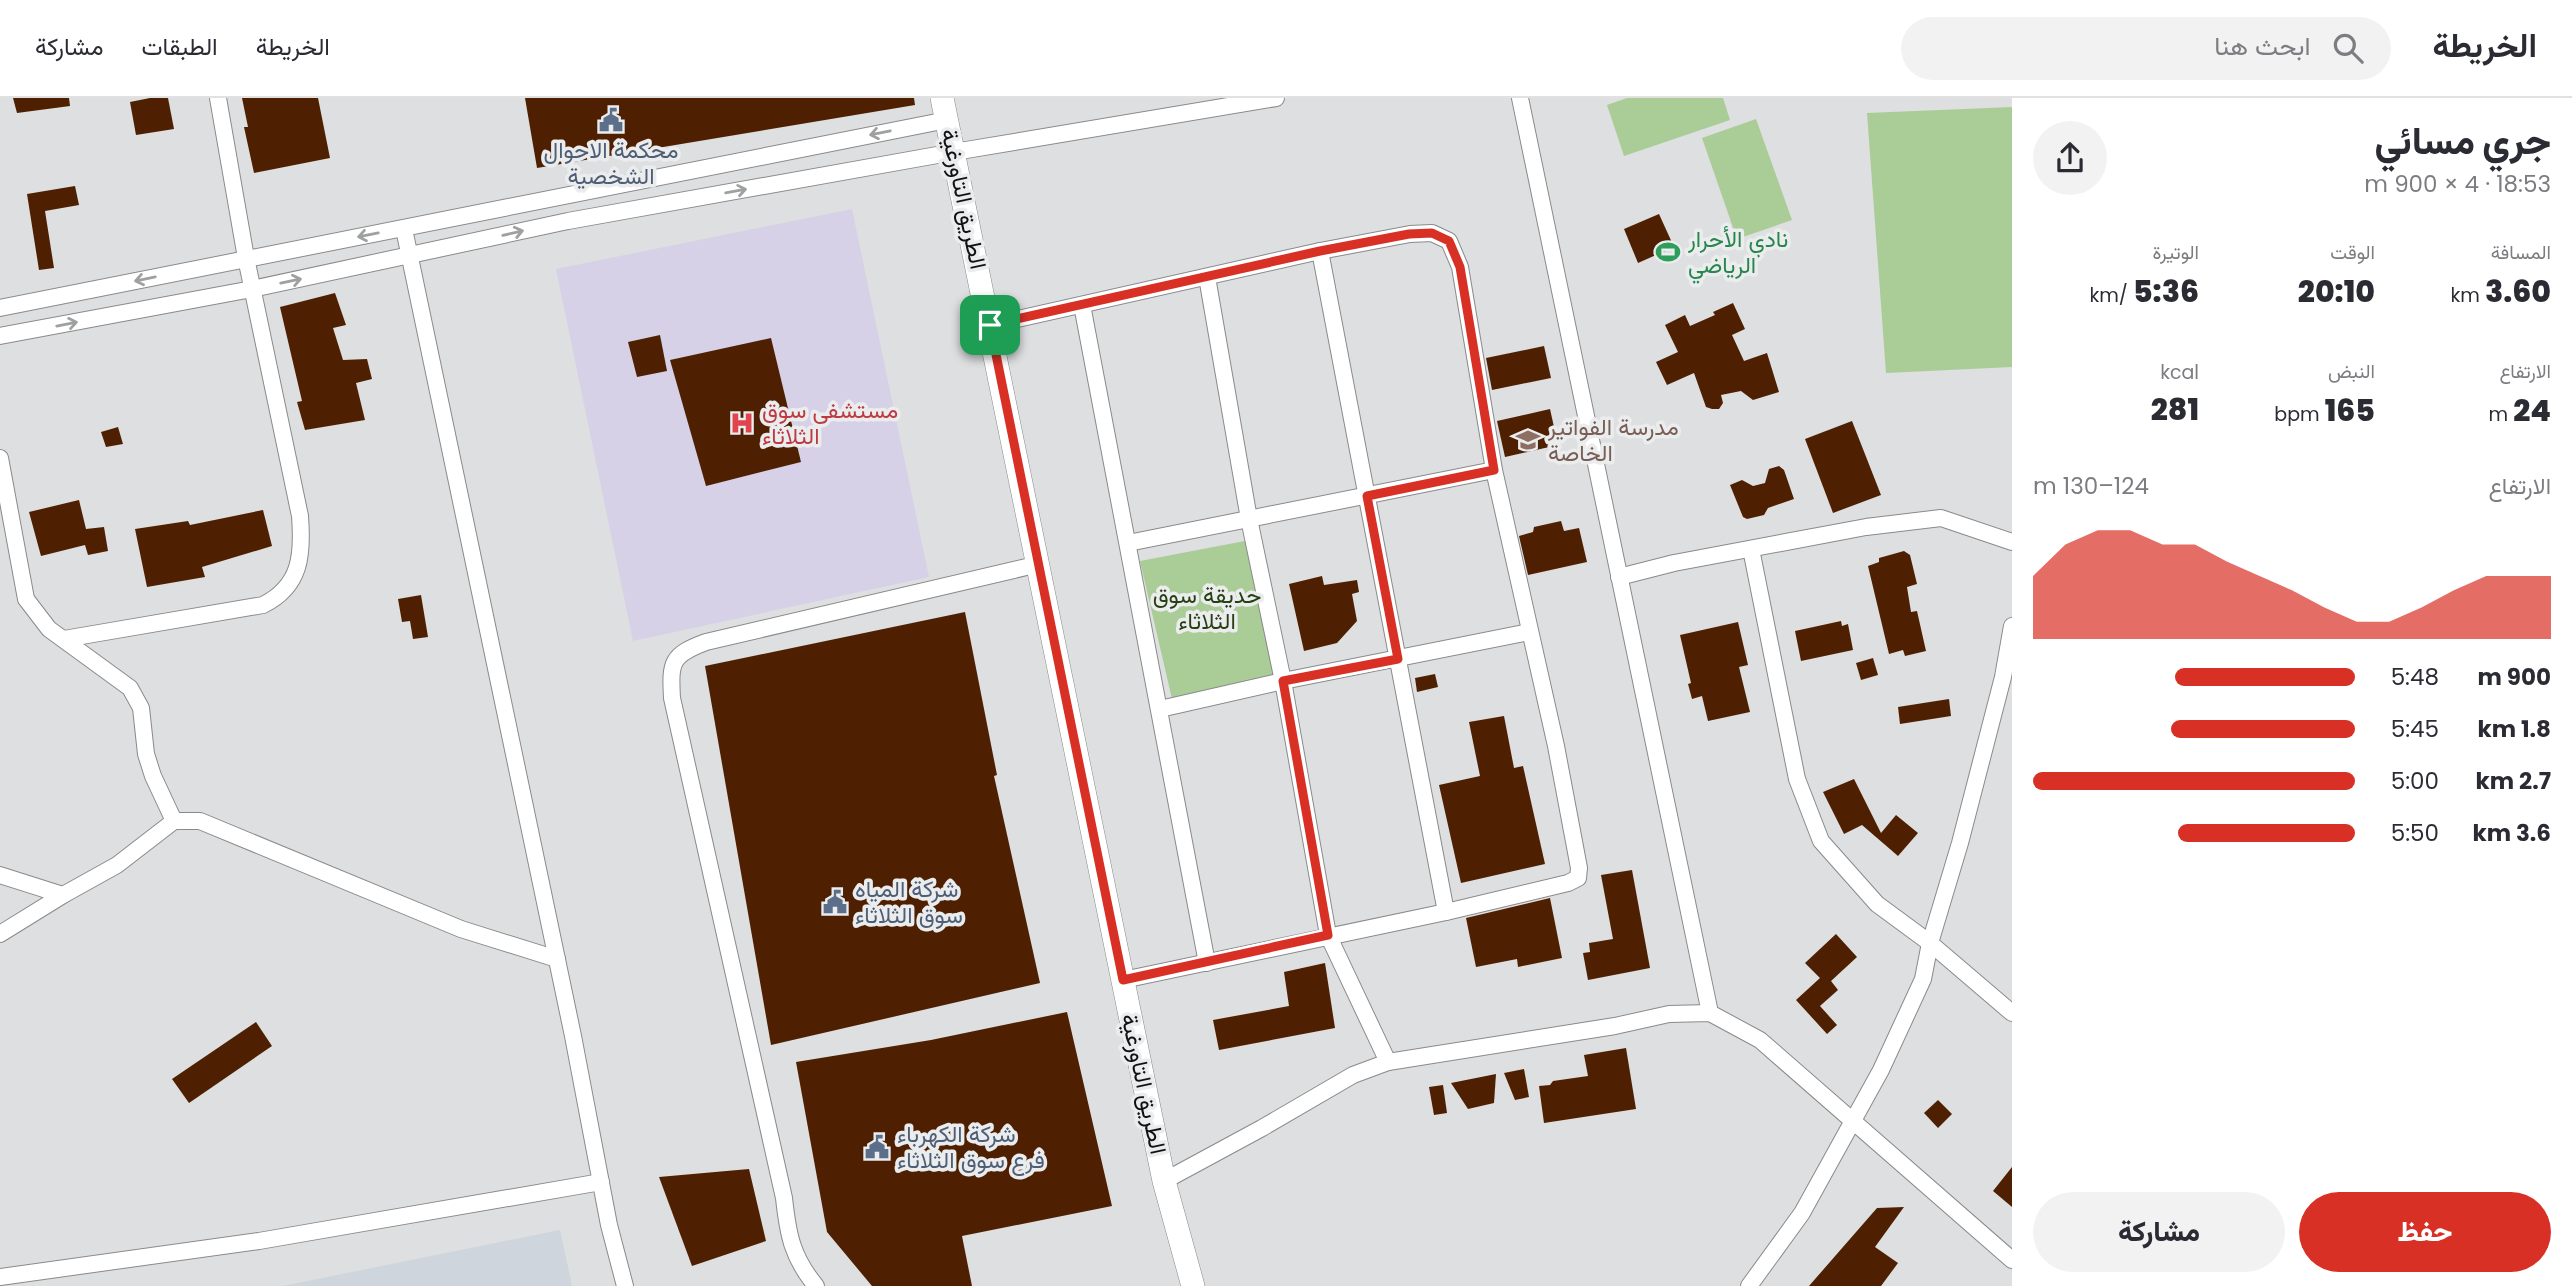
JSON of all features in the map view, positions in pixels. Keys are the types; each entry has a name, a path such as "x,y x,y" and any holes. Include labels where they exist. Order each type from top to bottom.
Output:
{"street":[{"path":"64,639 263,606 279,597 288,587 302,544 300,516 246,258 218,98"},
{"path":"0,336 253,289 568,221 1276,98"},
{"path":"1520,98 1710,1013"},
{"path":"0,308 404,229 945,109"},
{"name":"الطريق التاورغية","path":"945,109 1164,1181 1194,1286"},
{"path":"404,229 557,959 609,1225 625,1286"},
{"path":"990,325 1320,251 1409,234 1432,233 1449,241 1460,267 1494,470 1556,746 1579,868 1578,878 1568,883 1446,912 1123,980"},
{"path":"1320,251 1446,912"},
{"path":"1207,277 1249,519 1283,681 1328,935 1388,1062"},
{"path":"1082,305 1206,963"},
{"path":"0,458 26,599 48,629 130,688 141,708 146,754 153,776 174,821"},
{"path":"1128,543 1494,470"},
{"path":"1619,576 1866,527 1941,518 2012,542"},
{"path":"1751,549 1797,779 1821,841 1877,904 1930,943 2012,1013"},
{"path":"816,1286 801,1268 788,1233 783,1198 672,698 671,675 675,661 684,650 706,642 1039,564"},
{"path":"1749,1286 1802,1213 1881,1070 1923,979 1930,943 2008,676 2012,627"},
{"path":"1160,709 1283,681 1529,632"},
{"path":"0,934 117,865 174,821 200,821 461,929 557,959"},
{"path":"0,875 63,895"},
{"path":"1164,1181 1353,1075 1388,1062 1615,1026 1669,1014 1710,1013 1760,1040 2012,1261"},
{"path":"0,1277 259,1241 601,1182"}],"shaded area":[{"name":"مستشفى سوق الثلاثاء","path":"852,209 929,577 633,641 556,269"},
{"path":"560,1230 572,1286 283,1286"}],"green space":[{"path":"1627,98 1723,98 1730,120 1624,156 1607,105"},
{"path":"2012,107 2012,367 1886,373 1867,113"},
{"path":"1756,119 1792,220 1737,239 1702,138"},
{"name":"حديقة سوق الثلاثاء","path":"1250,540 1277,680 1172,699 1140,561"}],"building":[{"path":"13,98 69,98 70,106 17,113"},
{"path":"168,98 174,129 136,135 130,102"},
{"path":"242,98 318,98 330,158 254,173 244,127 248,127"},
{"name":"محكمة الاحوال الشخصية","path":"525,98 914,98 915,105 537,168"},
{"path":"75,186 79,205 45,211 54,268 39,270 27,194"},
{"path":"1659,214 1674,247 1638,263 1624,229"},
{"path":"335,293 346,325 333,328 343,360 367,359 372,379 356,383 365,420 305,430 297,402 302,401 280,307"},
{"path":"1733,303 1745,329 1732,335 1744,361 1767,353 1779,392 1753,400 1741,391 1721,395 1723,403 1719,409 1712,409 1706,407 1694,373 1667,385 1656,362 1678,352 1665,325 1685,315 1690,326"},
{"path":"660,335 667,371 637,377 628,342"},
{"path":"771,338 801,462 706,486 670,360"},
{"path":"1544,346 1551,378 1492,390 1486,358"},
{"path":"1550,409 1558,445 1505,457 1497,421"},
{"path":"1852,421 1881,495 1833,513 1805,439"},
{"path":"118,427 123,444 106,447 101,432"},
{"path":"1779,466 1784,470 1794,499 1768,508 1764,515 1747,519 1743,517 1730,485 1742,480 1753,486 1765,483 1769,469"},
{"path":"79,500 86,529 104,527 108,551 88,555 85,545 41,556 29,512"},
{"path":"263,510 272,546 202,567 205,577 147,587 135,529 188,521 190,525"},
{"path":"1561,521 1564,531 1579,528 1587,562 1528,575 1519,536 1533,532 1534,527"},
{"path":"1904,551 1910,555 1917,584 1907,587 1911,612 1917,611 1926,651 1905,656 1903,650 1889,654 1868,566 1879,562 1879,558"},
{"path":"1322,576 1324,585 1357,580 1359,592 1352,594 1357,621 1337,643 1304,651 1289,584"},
{"path":"421,595 428,637 413,639 410,621 402,622 398,599"},
{"name":"شركة المياه سوق الثلاثاء","path":"965,612 997,775 994,776 1040,983 771,1045 705,666"},
{"path":"1841,621 1842,626 1848,624 1853,650 1801,661 1795,631"},
{"path":"1738,622 1748,665 1739,667 1750,712 1708,721 1702,696 1692,699 1680,635"},
{"path":"1873,658 1878,675 1861,680 1856,663"},
{"path":"1435,674 1438,687 1417,692 1415,678"},
{"path":"1949,699 1951,716 1900,724 1898,707"},
{"path":"1504,716 1514,768 1523,766 1545,864 1461,883 1439,785 1480,776 1469,722"},
{"path":"1854,779 1881,833 1896,815 1918,833 1898,856 1862,825 1844,834 1823,792"},
{"path":"1632,870 1650,968 1588,980 1583,953 1590,952 1589,943 1613,939 1601,875"},
{"path":"1550,898 1562,958 1518,967 1517,959 1476,967 1466,918"},
{"path":"1836,934 1857,957 1831,981 1838,990 1820,1006 1837,1025 1827,1034 1796,1000 1820,978 1805,963"},
{"path":"1325,963 1335,1028 1219,1050 1213,1020 1289,1006 1284,972"},
{"path":"1067,1012 1112,1206 962,1236 972,1286 872,1286 827,1232 796,1062 931,1040"},
{"path":"256,1022 272,1046 189,1103 172,1079"},
{"path":"1626,1048 1636,1109 1544,1123 1539,1086 1588,1076 1584,1055"},
{"path":"1524,1069 1529,1097 1515,1100 1504,1073"},
{"path":"1496,1074 1494,1103 1468,1109 1451,1083"},
{"path":"1443,1085 1447,1113 1434,1115 1429,1087"},
{"path":"1938,1100 1952,1114 1938,1128 1924,1113"},
{"path":"2012,1167 2012,1207 1993,1191"},
{"path":"749,1169 766,1241 692,1266 659,1177"},
{"path":"1904,1207 1875,1247 1898,1263 1881,1286 1809,1286 1877,1208"}],"place":[{"name":"محكمة الاحوال الشخصية","path":"611,120"},
{"name":"نادي الأحرار الرياضي","path":"1668,252"},
{"name":"مستشفى سوق الثلاثاء","path":"742,423"},
{"name":"مدرسة الفواتير الخاصة","path":"1528,440"},
{"name":"شركة المياه سوق الثلاثاء","path":"835,902"},
{"name":"شركة الكهرباء فرع سوق الثلاثاء","path":"877,1147"}],"route":[{"path":"1432,233 1449,241 1460,267 1494,470 1367,496 1398,659 1283,681 1328,935 1123,980 990,325 1320,251 1409,234 1432,233"}]}
